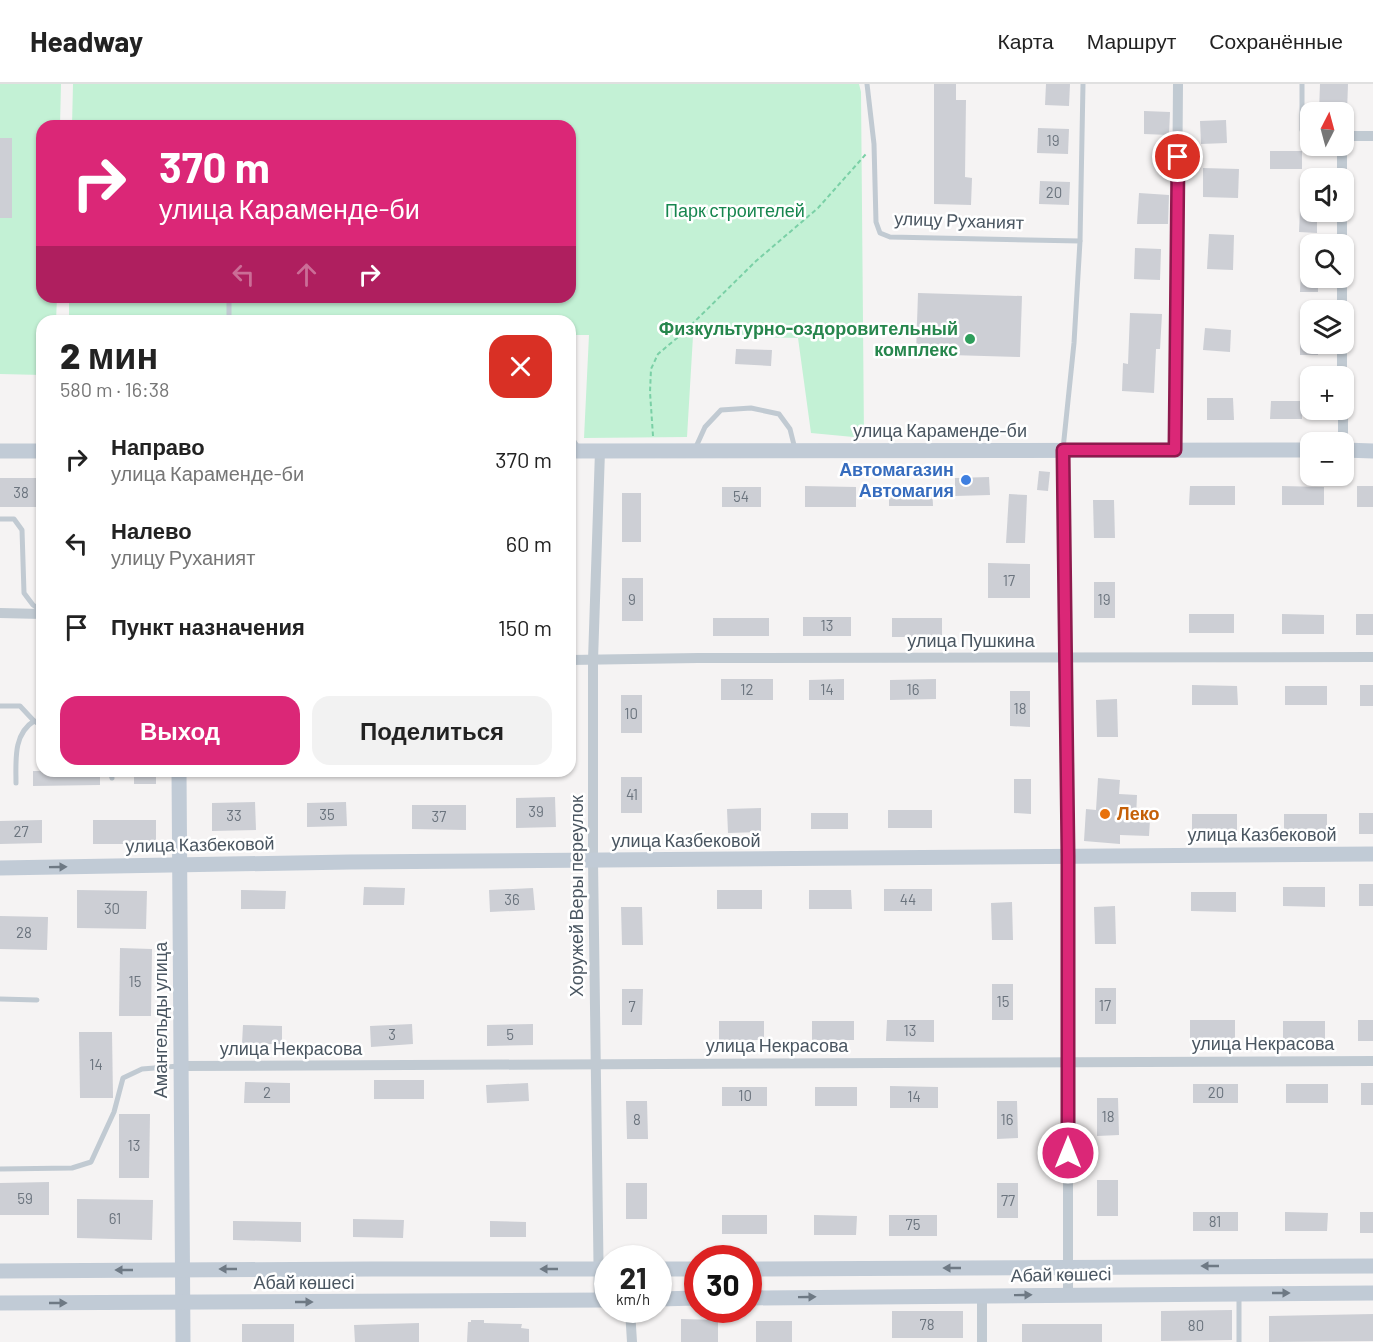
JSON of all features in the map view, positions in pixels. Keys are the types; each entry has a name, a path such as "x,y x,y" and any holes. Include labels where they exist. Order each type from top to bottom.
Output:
{"street":[{"path":"1175,450 1178,84"},
{"path":"1354,139 1373,136"},
{"path":"1063,450 1068,856 1068,1295"},
{"name":"улица Караменде-би","path":"576,451 1300,450"},
{"path":"1354,450 1373,451"},
{"path":"0,451 36,451"},
{"name":"Хоружей Веры переулок","path":"600,451 593,660 592,861 594,1063 602,1245"},
{"path":"0,613 36,612"},
{"name":"улица Пушкина","path":"576,660 1373,657"},
{"name":"Амангельды улица","path":"179,777 183,1342"},
{"name":"улица Казбековой","path":"0,868 360,862 1373,854"},
{"name":"улица Некрасова","path":"181,1066 1373,1061"},
{"name":"Абай көшесі","path":"762,1269 1373,1266"},
{"name":"Абай көшесі","path":"0,1271 594,1269"},
{"name":"Абай көшесі","path":"762,1298 1373,1293"},
{"path":"982,1296 982,1342"},
{"name":"Абай көшесі","path":"0,1303 594,1300"},
{"path":"631,1323 632,1342"}],"lane":[{"name":"улицу Руханият","path":"867,84 874,144 876,222 880,232 890,237 1080,241"},
{"path":"1063,450 1074,343 1080,241 1083,84"},
{"path":"1302,84 1302,102"},
{"path":"695,451 705,427 721,410 751,408 779,414 790,429 795,451"},
{"path":"0,519 14,519 22,530 24,593 36,607"},
{"path":"0,706 21,706 34,721 24,727 19,737 16,783"},
{"path":"0,999 37,1000"},
{"path":"0,1169 72,1168 91,1162 114,1112 123,1078 142,1069 181,1066"},
{"path":"1239,1293 1239,1342"}],"path":[{"path":"654,451 650,392 651,369 658,354 683,333 756,261 818,208 874,144"}],"green space":[{"path":"0,84 61,84 60,120 36,120 36,303 57,303 56,315 36,315 36,375 0,374"},
{"name":"Парк строителей","path":"73,84 859,84 861,92 864,438 811,433 798,338 693,336 687,437 584,438 589,335 576,335 576,315 69,315 69,303 576,303 576,120 72,120"}],"building":[{"path":"934,84 956,84 956,100 966,100 965,177 972,178 971,205 934,204"},
{"path":"1046,84 1070,84 1069,106 1045,105"},
{"path":"1320,84 1348,84 1347,102 1319,102"},
{"path":"1144,111 1170,112 1169,135 1144,134"},
{"path":"1226,120 1227,143 1201,144 1200,121"},
{"path":"1038,128 1069,129 1068,154 1037,153"},
{"path":"0,138 12,138 12,218 0,218"},
{"path":"1270,151 1300,151 1302,168 1270,169"},
{"path":"1203,168 1239,169 1238,198 1203,197"},
{"path":"1040,181 1070,182 1069,205 1039,204"},
{"path":"1139,193 1169,195 1168,224 1137,224"},
{"path":"1300,208 1300,222 1317,222 1317,233 1299,232"},
{"path":"1209,234 1234,235 1233,270 1207,269"},
{"path":"1135,248 1161,249 1160,280 1134,279"},
{"path":"1300,288 1318,288 1318,292 1300,292"},
{"path":"918,293 1022,296 1020,357 916,354"},
{"path":"1130,313 1162,314 1160,349 1156,349 1154,393 1122,391 1123,363 1128,364"},
{"path":"1205,328 1231,330 1230,352 1203,350"},
{"path":"736,349 772,350 771,366 735,364"},
{"path":"1207,398 1233,398 1234,420 1207,420"},
{"path":"1271,401 1300,401 1300,419 1270,419"},
{"path":"1039,471 1050,472 1048,491 1037,490"},
{"path":"989,477 990,495 955,496 955,478"},
{"path":"0,478 36,478 36,507 0,507"},
{"path":"805,486 856,487 856,507 805,507"},
{"path":"889,486 932,486 933,506 889,506"},
{"path":"1190,486 1235,486 1235,505 1189,505"},
{"path":"1282,486 1324,487 1324,505 1282,505"},
{"path":"1357,486 1373,486 1373,507 1357,507"},
{"path":"722,487 761,487 761,507 722,507"},
{"path":"622,493 641,493 641,542 622,542"},
{"path":"1009,494 1027,495 1025,543 1006,543"},
{"path":"1093,500 1114,500 1115,538 1094,538"},
{"path":"988,563 1030,564 1030,598 988,598"},
{"path":"622,578 643,578 643,621 622,621"},
{"path":"1094,582 1115,582 1115,618 1094,618"},
{"path":"1189,614 1234,614 1234,633 1189,633"},
{"path":"1282,614 1324,615 1324,634 1282,634"},
{"path":"1356,614 1373,614 1373,635 1356,635"},
{"path":"803,617 851,617 851,636 803,636"},
{"path":"713,618 769,618 769,636 713,636"},
{"path":"892,618 942,618 942,637 892,637"},
{"path":"721,679 773,679 773,700 721,700"},
{"path":"844,679 844,700 809,700 809,680"},
{"path":"936,679 936,699 890,700 890,680"},
{"path":"1192,685 1237,686 1238,705 1192,705"},
{"path":"1360,685 1373,685 1373,706 1360,706"},
{"path":"1285,686 1327,686 1327,705 1285,705"},
{"path":"1010,691 1030,691 1030,727 1010,726"},
{"path":"621,695 642,695 642,733 621,733"},
{"path":"1117,699 1118,737 1097,737 1096,700"},
{"path":"33,771 36,771 36,777 100,777 100,785 33,786"},
{"path":"134,777 156,777 156,784 134,784"},
{"path":"621,777 642,777 642,813 621,813"},
{"name":"Леко","path":"1098,778 1120,780 1119,794 1137,795 1136,819 1150,820 1149,836 1120,835 1120,844 1084,841 1086,809 1096,810"},
{"path":"1014,779 1031,779 1031,814 1014,813"},
{"path":"555,797 556,827 516,828 516,798"},
{"path":"255,802 256,830 212,831 212,803"},
{"path":"346,802 347,826 307,827 307,803"},
{"path":"412,805 466,805 466,830 412,829"},
{"path":"761,808 761,832 728,833 727,809"},
{"path":"888,810 932,810 932,828 888,828"},
{"path":"811,813 848,813 848,829 811,829"},
{"path":"1359,813 1373,813 1373,834 1359,834"},
{"path":"1192,814 1237,814 1237,833 1192,833"},
{"path":"1284,814 1327,814 1327,833 1284,833"},
{"path":"42,820 42,843 0,844 0,821"},
{"path":"93,820 156,820 156,844 93,844"},
{"path":"1359,884 1373,884 1373,906 1359,906"},
{"path":"364,887 405,888 404,905 363,905"},
{"path":"1283,887 1325,887 1325,907 1283,906"},
{"path":"533,888 535,910 490,912 489,890"},
{"path":"884,889 932,889 932,911 884,911"},
{"path":"77,890 147,891 146,929 77,928"},
{"path":"241,890 286,891 285,909 241,909"},
{"path":"717,890 762,890 762,909 717,909"},
{"path":"809,890 851,890 852,909 809,909"},
{"path":"1191,892 1236,892 1236,912 1191,911"},
{"path":"1012,902 1013,940 992,940 991,903"},
{"path":"1115,906 1116,944 1095,944 1094,907"},
{"path":"621,907 642,907 643,945 622,945"},
{"path":"0,916 48,917 47,950 0,949"},
{"path":"120,948 152,949 151,1016 119,1016"},
{"path":"992,984 1013,984 1013,1020 992,1020"},
{"path":"1095,988 1116,988 1116,1024 1095,1024"},
{"path":"622,989 643,989 642,1025 622,1025"},
{"path":"887,1020 934,1020 934,1042 886,1041"},
{"path":"1190,1020 1235,1020 1235,1040 1190,1040"},
{"path":"1358,1020 1373,1020 1373,1041 1358,1041"},
{"path":"719,1021 764,1021 764,1040 719,1040"},
{"path":"812,1021 854,1021 854,1040 812,1040"},
{"path":"1283,1021 1325,1021 1325,1040 1283,1040"},
{"path":"412,1024 413,1044 371,1047 370,1026"},
{"path":"533,1024 533,1045 487,1046 487,1025"},
{"path":"243,1025 282,1026 282,1044 242,1044"},
{"path":"79,1032 112,1032 113,1098 80,1098"},
{"path":"374,1080 424,1080 424,1099 374,1099"},
{"path":"245,1082 290,1083 290,1103 244,1103"},
{"path":"528,1083 529,1101 487,1103 486,1085"},
{"path":"1361,1083 1373,1083 1373,1105 1361,1105"},
{"path":"1193,1084 1238,1084 1238,1103 1193,1103"},
{"path":"1286,1084 1328,1084 1328,1103 1286,1103"},
{"path":"890,1086 938,1087 938,1108 890,1108"},
{"path":"722,1087 767,1087 767,1106 722,1106"},
{"path":"815,1087 857,1087 857,1106 815,1106"},
{"path":"1097,1098 1118,1098 1119,1135 1097,1136"},
{"path":"626,1101 647,1101 648,1139 627,1139"},
{"path":"997,1101 1017,1101 1018,1138 997,1139"},
{"path":"119,1114 150,1114 149,1178 119,1178"},
{"path":"1097,1180 1118,1180 1118,1216 1097,1216"},
{"path":"49,1182 49,1215 0,1215 0,1183"},
{"path":"626,1183 647,1183 647,1219 626,1219"},
{"path":"997,1183 1018,1183 1018,1218 997,1218"},
{"path":"77,1199 153,1200 152,1240 77,1238"},
{"path":"1193,1212 1238,1212 1238,1231 1193,1231"},
{"path":"1285,1212 1328,1213 1327,1231 1285,1231"},
{"path":"1360,1212 1373,1212 1373,1233 1360,1233"},
{"path":"722,1215 767,1215 767,1234 722,1234"},
{"path":"814,1215 857,1216 856,1235 814,1235"},
{"path":"889,1215 937,1215 937,1236 889,1236"},
{"path":"353,1219 404,1220 403,1238 353,1237"},
{"path":"233,1221 301,1222 301,1242 233,1240"},
{"path":"490,1221 526,1222 526,1237 490,1237"},
{"path":"1232,1310 1232,1340 1161,1341 1161,1311"},
{"path":"892,1311 963,1311 963,1338 892,1338"},
{"path":"1373,1314 1373,1341 1269,1342 1269,1316"},
{"path":"681,1319 684,1319 684,1323 718,1323 718,1342 681,1342"},
{"path":"484,1320 484,1323 522,1324 521,1328 529,1329 529,1342 467,1342 468,1322"},
{"path":"792,1321 792,1342 756,1342 756,1323"},
{"path":"419,1323 419,1342 355,1342 354,1325"},
{"path":"242,1324 294,1324 294,1342 242,1342"},
{"path":"1022,1324 1102,1324 1102,1342 1022,1342"}],"place":[{"name":"Физкультурно-оздоровительный комплекс","path":"970,339"},
{"name":"Автомагазин Автомагия","path":"966,480"},
{"name":"Леко","path":"1105,814"}],"route":[{"path":"1068,1153 1068,856 1063,450 1175,450 1178,157"}]}
